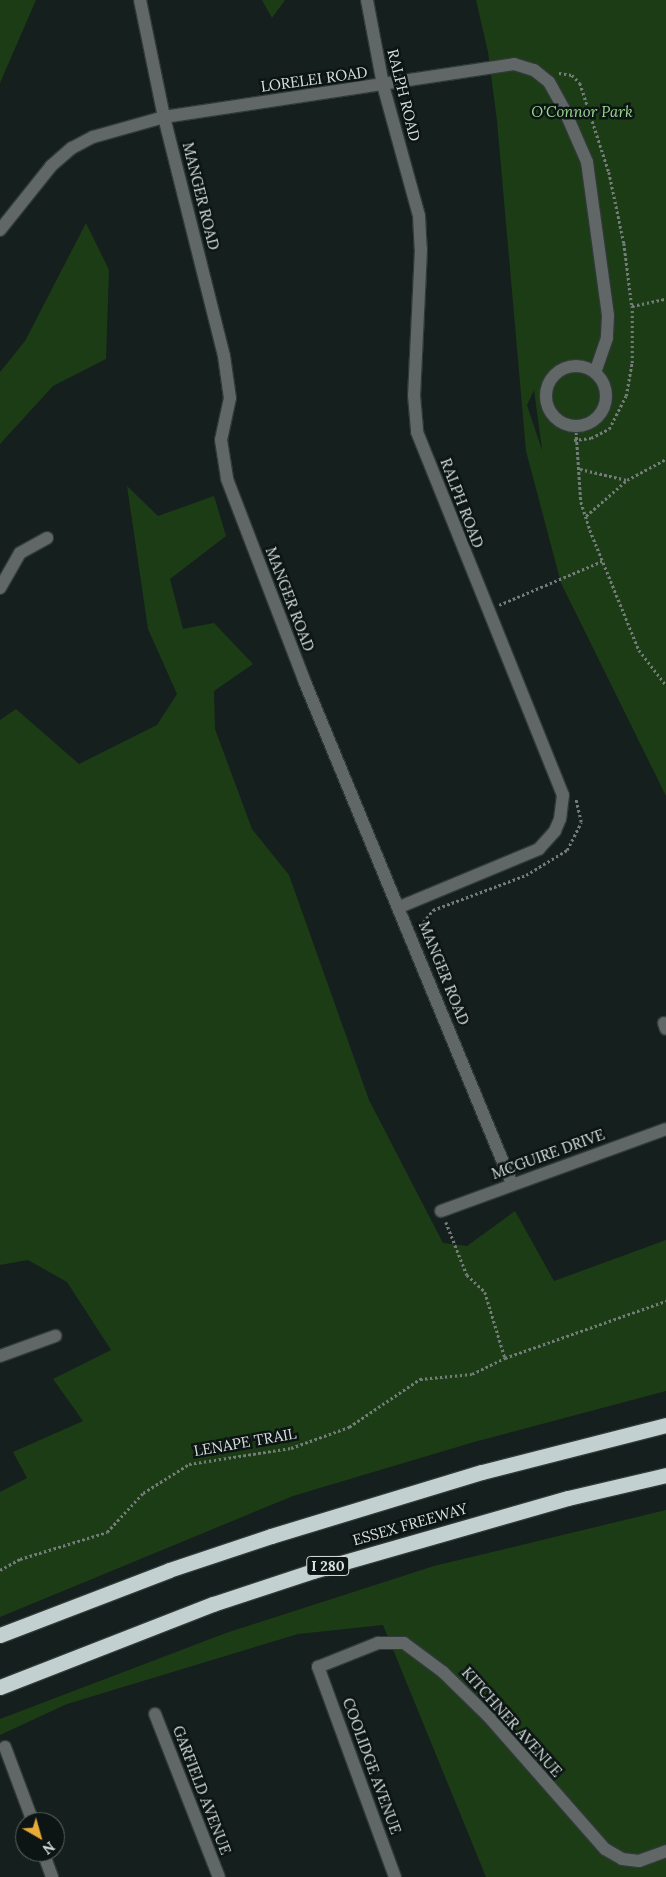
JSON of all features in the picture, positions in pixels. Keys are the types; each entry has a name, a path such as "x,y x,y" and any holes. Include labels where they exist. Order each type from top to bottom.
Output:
{"highway":[{"name":"ESSEX FREEWAY","path":"0,1635 169,1570 271,1536 482,1472 666,1425"},
{"name":"ESSEX FREEWAY","path":"0,1687 149,1628 313,1571 568,1498 666,1475"}],"street":[{"name":"MANGER ROAD","path":"140,0 164,117 224,356 230,398 221,449 227,479 304,680 400,907 512,1184"},
{"name":"RALPH ROAD","path":"367,0 383,85 419,216 421,249 414,395 417,432 563,795 558,825 539,849 400,907"},
{"name":"LORELEI ROAD","path":"0,230 30,189 72,148 93,137 164,117 514,64 534,70 549,82 564,109 586,162 608,316 607,338 595,372"},
{"path":"570,366 587,368 595,372 606,388 605,406 594,421 576,427 559,421 552,415 546,399 549,382 554,375 570,366"},
{"path":"0,588 20,553 47,538"},
{"name":"MCGUIRE DRIVE","path":"441,1211 666,1129"},
{"path":"0,1356 55,1336"},
{"name":"KITCHNER AVENUE","path":"318,1667 378,1643 404,1643 443,1672 489,1717 606,1849 622,1859 639,1861 666,1851"},
{"name":"COOLIDGE AVENUE","path":"318,1667 395,1877"},
{"name":"GARFIELD AVENUE","path":"155,1714 219,1877"},
{"path":"6,1747 29,1812"},
{"path":"47,1862 52,1877"}],"path":[{"path":"574,440 591,438 609,429 626,396 632,363 632,306 666,299"},
{"path":"576,427 574,440 580,469 580,493 586,516 639,650 666,685"},
{"path":"586,516 628,480 666,459"},
{"path":"580,469 628,480"},
{"path":"441,1211 467,1275 485,1292 505,1358"},
{"name":"LENAPE TRAIL","path":"0,1570 20,1558 107,1532 144,1493 188,1464 291,1448 349,1427 420,1378 472,1374 505,1358 666,1301"}],"green space":[{"path":"0,0 36,0 0,83"},
{"path":"262,0 285,0 272,18"},
{"name":"O'Connor Park","path":"476,0 666,0 666,796 561,583 526,451 497,121 488,52","holes":["534,390 542,450 527,405"]},
{"path":"86,223 109,270 106,359 53,386 0,444 0,372 25,341"},
{"path":"127,486 158,516 214,496 226,536 170,579 183,629 214,623 253,664 214,691 215,729 252,829 289,875 369,1100 443,1243 467,1246 515,1211 554,1281 666,1240 666,1391 474,1442 293,1496 0,1617 0,1492 27,1478 13,1452 83,1421 53,1379 111,1350 67,1282 28,1260 0,1265 0,720 16,709 79,764 157,725 177,694 148,629"},
{"path":"666,1510 666,1877 486,1877 383,1625 298,1634 67,1704 0,1735 0,1719 226,1633 434,1566"}]}
